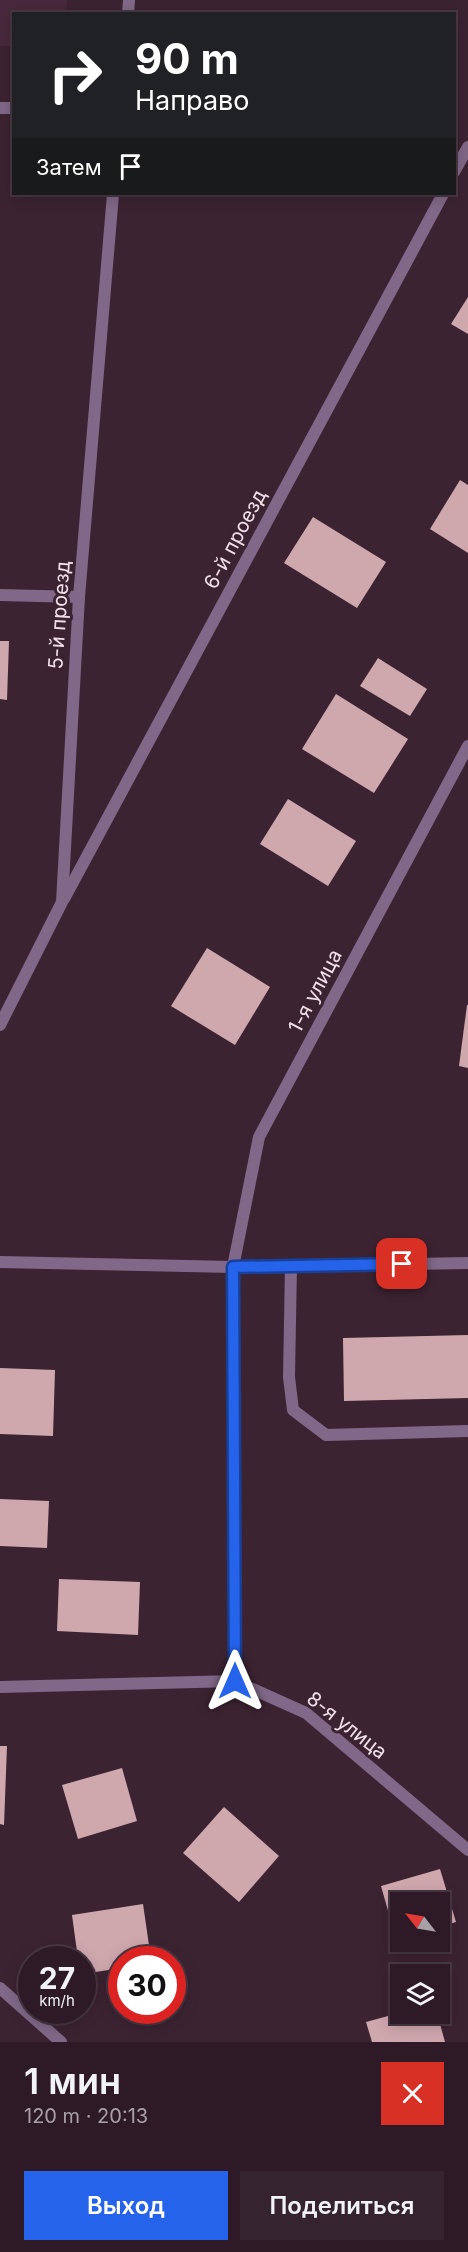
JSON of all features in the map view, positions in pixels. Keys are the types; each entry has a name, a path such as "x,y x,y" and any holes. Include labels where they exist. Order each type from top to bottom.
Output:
{"street":[{"path":"456,168 468,147"},
{"name":"5-й проезд","path":"0,1025 62,902 79,597 113,195"},
{"name":"6-й проезд","path":"62,902 442,195"},
{"path":"0,595 79,597"},
{"name":"1-я улица","path":"235,1681 233,1267 259,1137 468,746"},
{"path":"0,1262 233,1267 468,1263"},
{"path":"291,1266 289,1377 293,1410 326,1436 468,1431"},
{"name":"8-я улица","path":"0,1687 235,1681 306,1713 468,1850"},
{"path":"0,1988 61,2042"}],"shaded area":[{"path":"0,0 67,0 66,12 12,12 12,46 0,46"}],"building":[{"path":"468,297 468,334 451,324"},
{"path":"460,480 468,485 468,553 430,529"},
{"path":"313,517 386,562 357,608 284,563"},
{"path":"0,641 9,641 7,700 0,699"},
{"path":"378,658 427,689 410,716 360,686"},
{"path":"336,694 408,739 374,793 302,749"},
{"path":"288,799 356,841 328,886 260,844"},
{"path":"207,948 270,987 235,1045 171,1006"},
{"path":"468,1005 468,1068 459,1066"},
{"path":"468,1335 468,1398 344,1401 343,1338"},
{"path":"0,1368 55,1370 53,1436 0,1434"},
{"path":"0,1499 49,1501 47,1548 0,1546"},
{"path":"59,1579 140,1582 138,1635 57,1631"},
{"path":"0,1746 7,1746 4,1825 0,1824"},
{"path":"122,1768 137,1821 78,1839 62,1785"},
{"path":"224,1807 279,1856 239,1902 183,1853"},
{"path":"440,1869 447,1892 390,1892 390,1918 381,1886"},
{"path":"450,1902 456,1922 450,1924"},
{"path":"143,1904 149,1946 108,1946 108,1970 96,1972 96,1946 76,1946 72,1915"},
{"path":"390,2015 390,2024 440,2024 445,2042 372,2042 366,2022"}],"route":[{"path":"235,1681 233,1267 402,1264"}]}
